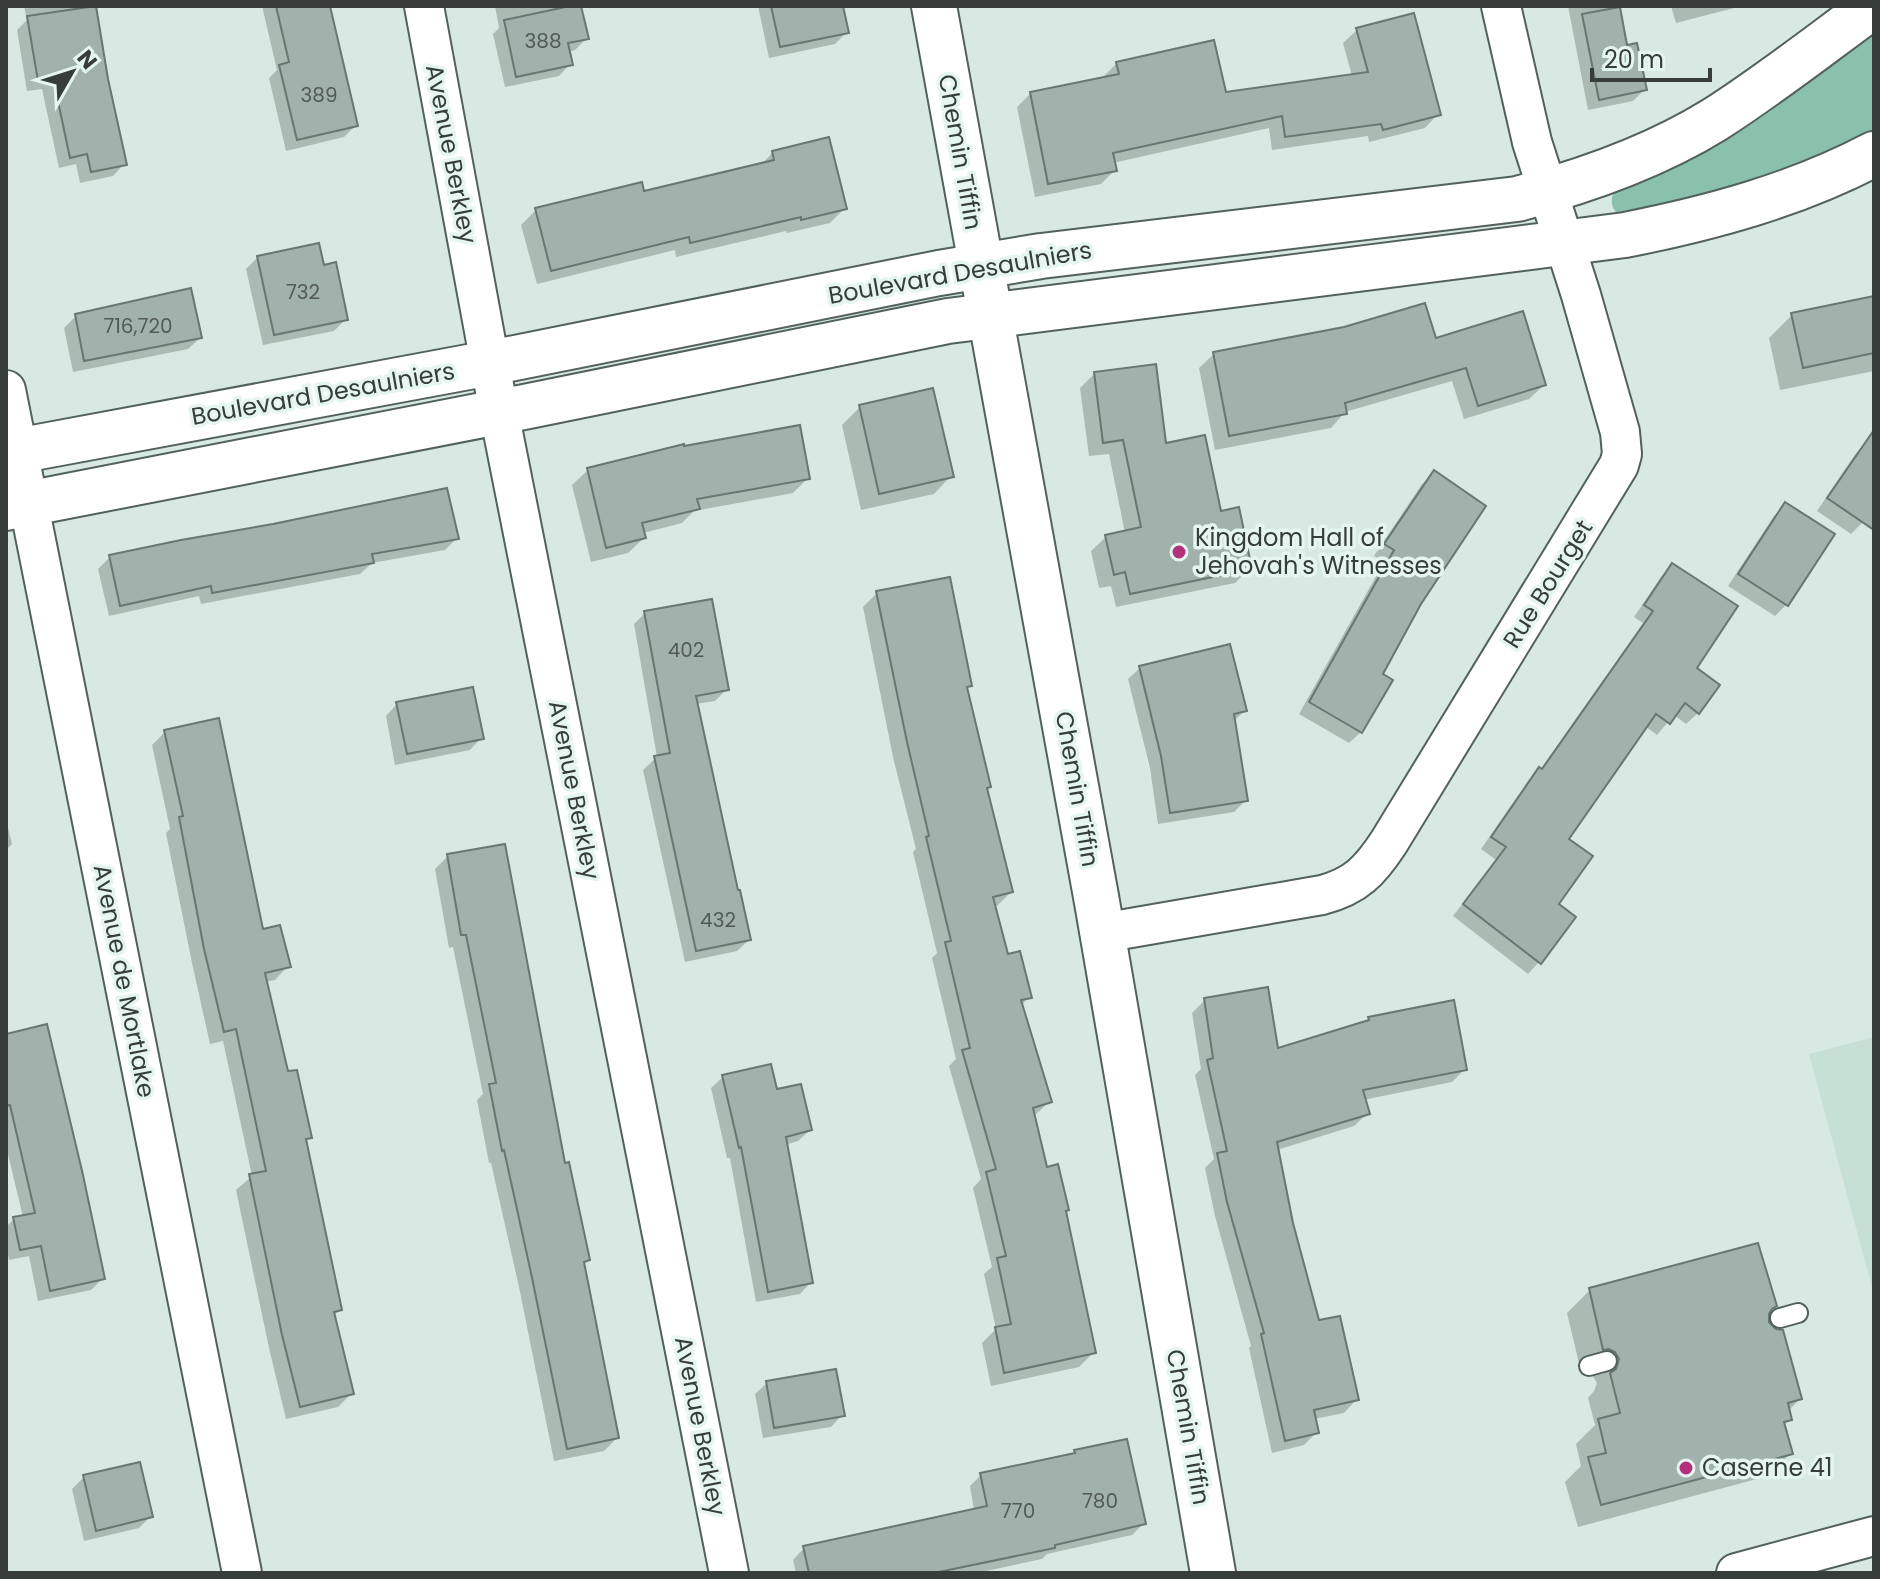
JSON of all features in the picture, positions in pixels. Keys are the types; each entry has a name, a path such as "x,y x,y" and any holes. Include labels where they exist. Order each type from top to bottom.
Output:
{"street":[{"name":"Avenue Berkley","path":"424,6 499,412 729,1573"},
{"name":"Chemin Tiffin","path":"934,6 1102,933 1213,1573"},
{"name":"Rue Bourget","path":"1102,933 1334,891 1366,873 1383,851 1619,465 1622,454 1620,432 1532,142 1501,6"},
{"name":"Boulevard Desaulniers","path":"12,452 490,363 980,266 1517,199 1650,154 1715,119 1873,6"},
{"name":"Boulevard Desaulniers","path":"17,506 990,314 1625,235 1701,220 1808,184 1874,154"},
{"name":"Avenue de Mortlake","path":"6,390 17,506 242,1573"},
{"path":"1736,1573 1874,1536"}],"shaded area":[{"path":"1874,1037 1874,1294 1809,1054"}],"green space":[{"path":"1874,33 1874,131 1805,162 1672,206 1619,215 1614,210 1614,192 1768,110"}],"building":[{"path":"96,6 127,165 91,172 87,154 70,158 53,78 38,81 27,16"},
{"path":"276,6 330,6 358,126 297,140 279,65 289,62"},
{"path":"581,6 589,39 568,43 573,65 516,77 504,20"},
{"path":"771,6 843,6 849,33 780,47"},
{"path":"1620,7 1627,45 1637,43 1647,90 1599,100 1582,14"},
{"path":"1414,13 1441,115 1383,130 1381,124 1285,137 1282,116 1113,153 1117,171 1048,184 1030,92 1119,74 1116,62 1214,40 1226,92 1368,72 1356,28"},
{"path":"829,137 847,209 690,243 689,237 551,271 535,208 642,182 644,191 774,160 772,151"},
{"path":"319,243 324,265 336,262 348,320 274,335 257,256"},
{"path":"191,288 202,338 84,361 75,314"},
{"path":"1874,296 1874,353 1803,368 1791,313"},
{"path":"1425,303 1436,338 1523,311 1546,385 1478,406 1466,368 1345,403 1347,414 1229,436 1213,352 1344,327"},
{"path":"1156,364 1166,443 1205,435 1221,511 1239,507 1252,569 1130,594 1125,572 1114,575 1105,535 1141,527 1123,440 1103,443 1094,372"},
{"path":"933,388 954,477 879,494 859,405"},
{"path":"800,425 810,479 697,499 700,509 642,523 646,538 606,548 587,468 684,444"},
{"path":"1874,430 1874,530 1827,498"},
{"path":"1434,470 1486,506 1421,604 1383,674 1393,680 1362,733 1309,702 1394,550 1384,544"},
{"path":"447,488 459,539 372,554 374,563 212,593 211,586 120,606 109,555"},
{"path":"1785,502 1835,534 1788,606 1738,574"},
{"path":"1672,563 1738,606 1697,668 1720,685 1699,714 1685,703 1670,724 1656,714 1569,839 1593,856 1559,904 1576,917 1541,964 1463,904 1506,847 1491,837 1653,611 1644,605"},
{"path":"950,577 972,686 967,687 991,787 987,788 1013,892 993,897 1008,954 1020,951 1032,998 1021,1000 1052,1102 1033,1108 1047,1167 1058,1164 1096,1353 1004,1373 995,1327 1011,1324 997,1258 1006,1256 986,1172 996,1169 962,1050 970,1048 945,942 951,941 926,837 929,836 876,591"},
{"path":"712,599 729,690 696,696 751,940 696,951 654,756 670,753 644,611"},
{"path":"1230,644 1247,711 1234,714 1248,801 1170,813 1161,756 1139,666"},
{"path":"473,687 484,739 407,754 396,702"},
{"path":"219,718 263,929 280,925 291,967 265,973 288,1071 297,1070 312,1138 306,1139 342,1310 334,1312 354,1394 300,1407 249,1174 266,1171 236,1029 224,1032 204,949 179,817 183,816 164,730"},
{"path":"505,844 565,1163 569,1162 590,1260 584,1262 619,1438 567,1449 502,1151 489,1084 496,1083 466,935 461,935 447,854"},
{"path":"1268,987 1278,1048 1369,1020 1368,1017 1454,1000 1467,1070 1363,1090 1370,1114 1277,1142 1293,1223 1319,1320 1340,1316 1359,1400 1314,1410 1319,1433 1285,1441 1261,1334 1264,1333 1227,1202 1217,1153 1227,1151 1207,1060 1213,1058 1204,998"},
{"path":"47,1024 105,1279 50,1291 41,1246 20,1250 13,1217 35,1213 10,1105 6,1106 6,1034"},
{"path":"771,1064 777,1089 801,1084 812,1130 786,1137 813,1283 768,1292 741,1147 722,1075"},
{"path":"1758,1243 1777,1306 1769,1314 1769,1322 1776,1329 1783,1330 1802,1399 1788,1403 1792,1420 1784,1422 1793,1454 1601,1505 1588,1457 1606,1453 1598,1419 1620,1413 1610,1373 1616,1369 1619,1359 1615,1352 1603,1350 1589,1288"},
{"path":"836,1369 845,1416 774,1428 766,1381"},
{"path":"1127,1439 1146,1524 1055,1545 1055,1548 934,1573 809,1573 803,1546 987,1506 980,1473"},
{"path":"140,1462 153,1517 96,1531 83,1475"}],"place":[{"name":"Kingdom Hall of Jehovah's Witnesses","path":"1179,552"},
{"name":"Caserne 41","path":"1686,1468"}]}
